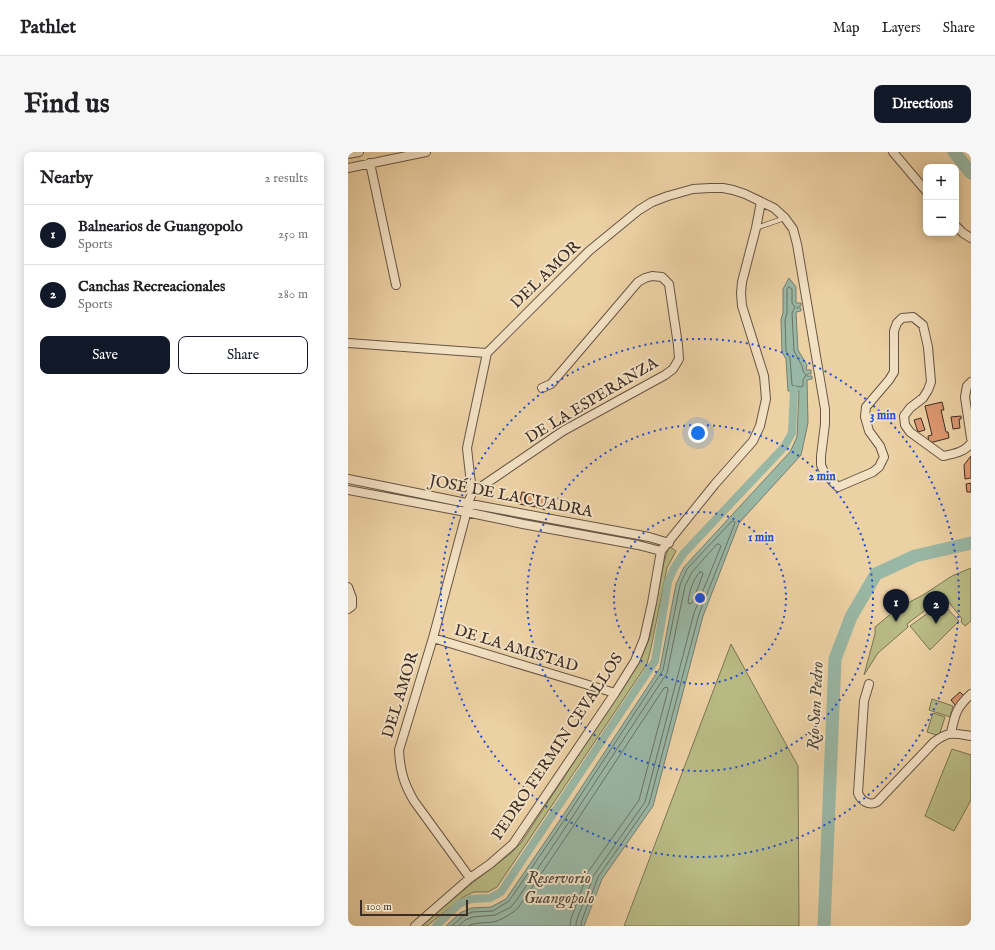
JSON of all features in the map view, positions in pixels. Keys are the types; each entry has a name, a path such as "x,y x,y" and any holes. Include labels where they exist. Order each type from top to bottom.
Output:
{"street":[{"path":"348,154 359,152"},
{"path":"348,168 426,152"},
{"path":"893,152 923,187"},
{"path":"370,163 396,284"},
{"name":"DEL AMOR","path":"487,353 589,251 639,210 652,202 693,189 723,188 745,194 774,208 785,218"},
{"path":"661,551 669,543 715,484 753,441 760,426 766,399 764,376 742,306 741,293 742,282 761,202"},
{"path":"785,218 793,229 797,244 825,409 826,424 821,465 826,474 838,487 873,472 879,467 884,457 880,446 869,431 864,417 866,407 894,372 894,331 902,318 913,317 923,324 928,348 931,382 923,398 910,408 904,416 905,425 910,432 943,456 968,448 971,444"},
{"path":"959,229 971,238"},
{"name":"DE LA ESPERANZA","path":"472,493 563,431 665,375 673,369 678,359 678,345 669,284 662,277 657,276 645,278 638,282 551,384 542,388"},
{"path":"348,343 487,353 467,448 472,493 468,503"},
{"path":"971,382 967,386 965,397 971,438"},
{"name":"JOSÉ DE LA CUADRA","path":"348,479 649,537 669,543"},
{"path":"364,493 366,482"},
{"name":"JOSÉ DE LA CUADRA","path":"348,490 661,551"},
{"name":"DEL AMOR","path":"468,503 433,638 399,750 399,764 406,785 414,801 470,878"},
{"path":"562,531 564,521"},
{"name":"PEDRO FERMIN CEVALLOS","path":"415,926 512,844 615,693 635,661 644,639 661,551"},
{"path":"348,586 352,598 352,606 348,609"},
{"name":"DE LA AMISTAD","path":"433,638 615,693"},
{"path":"870,684 864,701 858,793 865,802 873,804 877,802 934,742 945,735 952,734 971,736"},
{"path":"952,734 954,720 958,709 971,694"}],"lane":[{"path":"756,228 785,218"}],"green space":[{"path":"669,546 676,551 667,568 647,664 497,887 488,892 474,892 463,897 427,926 421,926 471,884 510,854 521,843 640,661 650,637 664,562"},
{"path":"971,568 971,621 965,626 961,622 962,619 944,596 907,624 908,627 878,653 864,675 875,634 875,627 898,608 923,595 952,576"},
{"path":"942,603 959,621 930,650 910,626"},
{"path":"731,644 798,766 799,926 624,926"},
{"path":"932,699 953,706 950,717 929,710"},
{"path":"933,713 945,717 939,736 927,732"},
{"path":"952,749 971,755 971,800 954,831 925,816"}],"water":[{"name":"Reservorio Guangopolo","path":"789,278 796,287 796,303 801,303 801,306 797,308 801,308 801,311 796,312 798,350 807,365 806,370 811,370 811,374 807,374 807,376 812,376 812,379 807,380 808,423 801,455 739,523 703,616 653,806 602,879 584,926 446,926 460,913 471,908 491,907 506,899 660,668 676,584 684,567 790,452 797,437 799,391 788,391 786,359 782,352 781,319 783,313 783,289"}],"building":[{"path":"942,402 944,410 941,410 946,432 948,432 949,438 929,443 928,436 932,435 925,406"},
{"path":"961,416 961,419 959,419 960,428 953,429 951,417"},
{"path":"921,418 925,430 918,432 914,420"},
{"path":"971,456 971,478 965,479 964,465"},
{"path":"971,483 971,492 967,492 966,484"},
{"path":"522,492 537,494 535,507 519,504"},
{"path":"538,495 548,496 546,510 536,507"},
{"path":"960,692 965,697 956,706 951,700"}],"waterway":[{"name":"Río San Pedro","path":"954,152 971,173"},
{"path":"436,926 459,904 471,899 490,898 501,892 655,661 668,582 674,568 684,553 784,447 792,433 794,390"},
{"name":"Río San Pedro","path":"824,926 835,659 851,617 876,574 915,556 971,543"}],"place":[{"name":"Balnearios de Guangopolo","path":"896,622"},
{"name":"Canchas Recreacionales","path":"936,624"}]}
